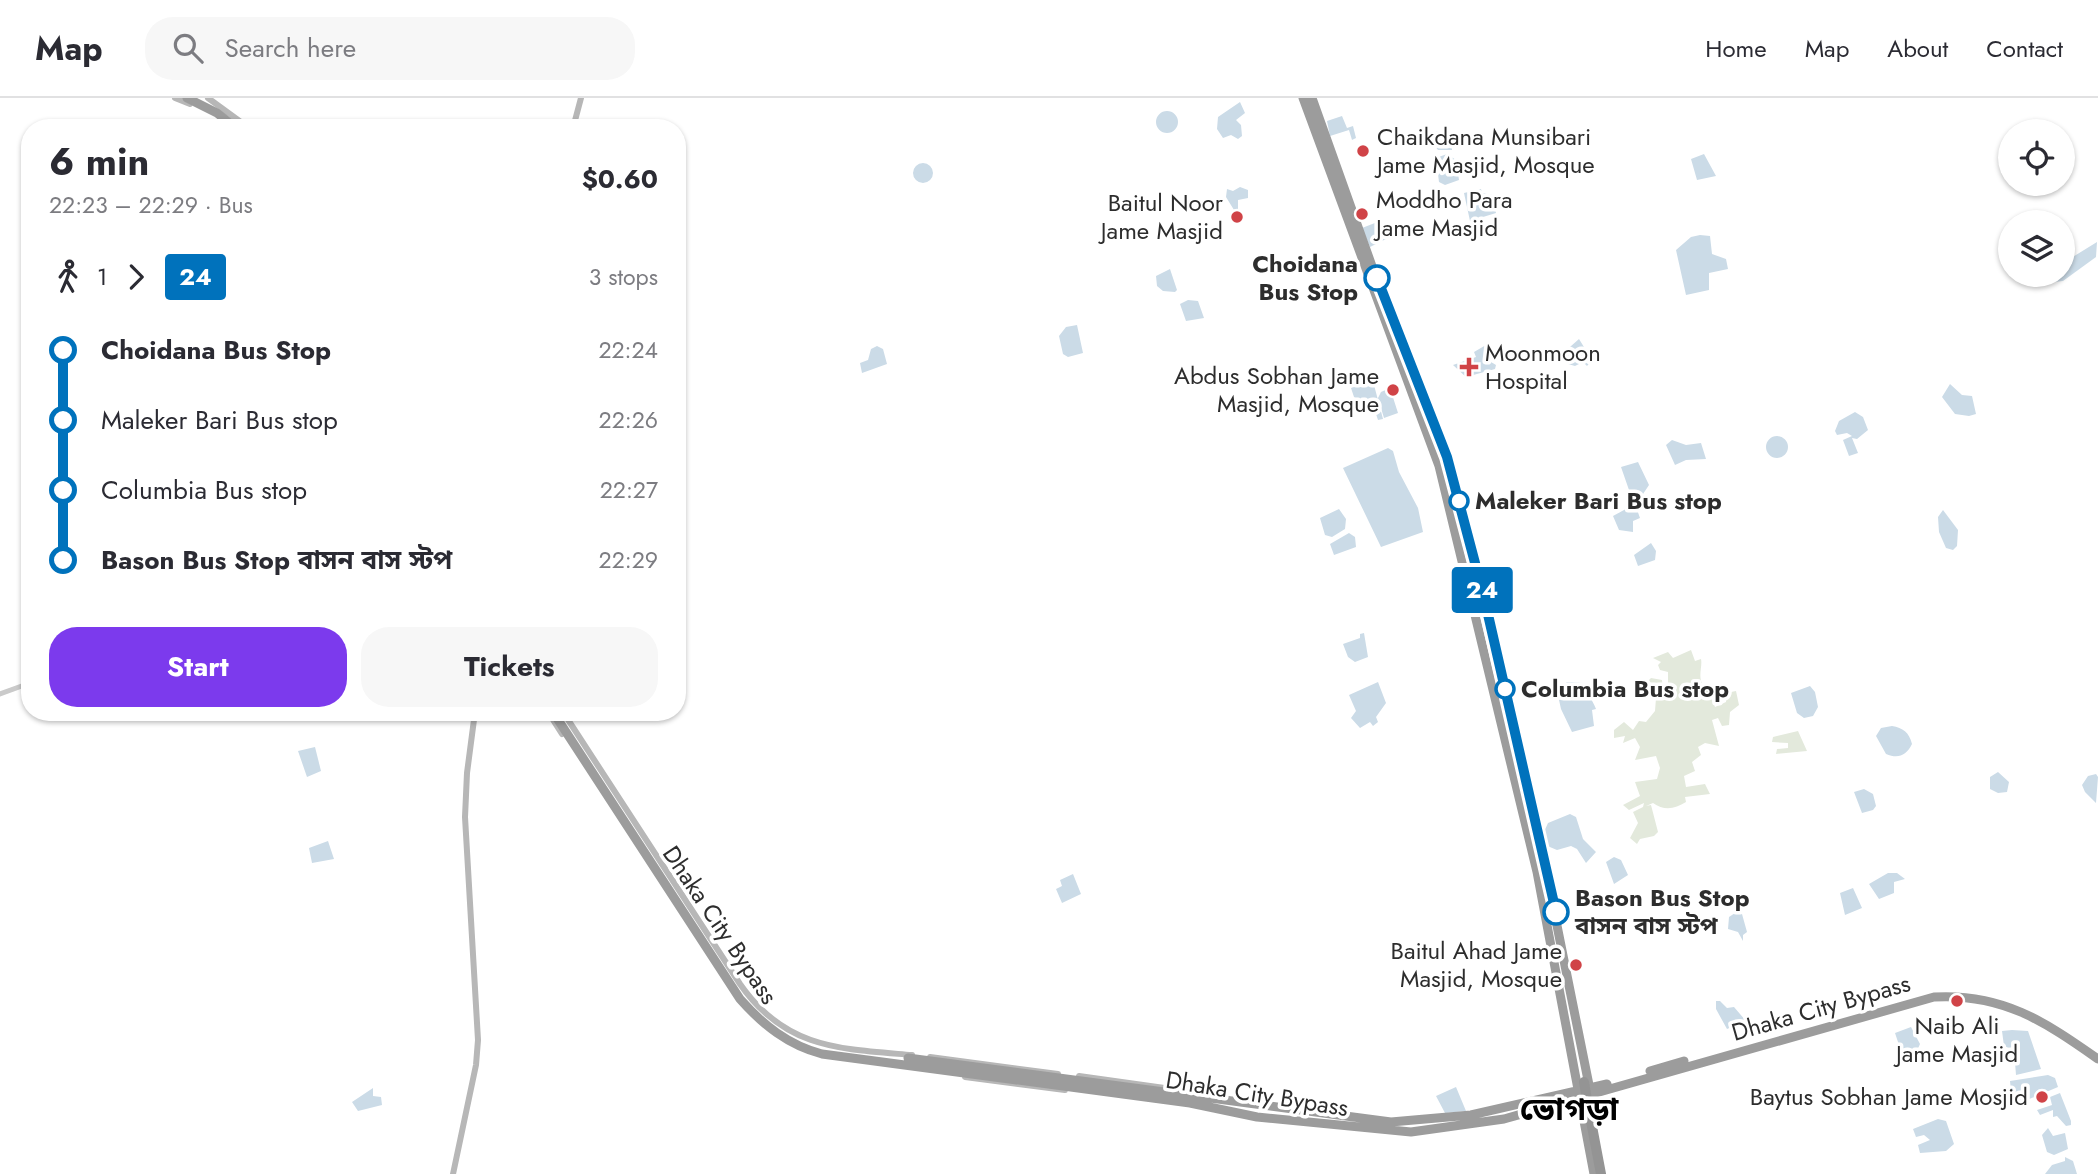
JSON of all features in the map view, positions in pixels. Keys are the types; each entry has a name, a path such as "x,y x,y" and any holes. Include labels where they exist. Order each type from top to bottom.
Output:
{"highway":[{"path":"187,98 224,119"},
{"path":"198,98 232,119"},
{"path":"1303,98 1439,466 1531,845 1603,1174"},
{"path":"1312,98 1373,269 1447,457 1534,811 1585,1092 1594,1174"},
{"name":"Dhaka City Bypass","path":"559,721 740,999 755,1016 784,1038 809,1050 833,1056 958,1070 1265,1118 1411,1132 1504,1119 1585,1092 1934,997 1968,997 2009,1005 2037,1018 2098,1059"},
{"name":"Dhaka City Bypass","path":"559,721 743,996 757,1012 786,1035 809,1046 833,1052 958,1062 1083,1082 1401,1122 1471,1115 1585,1092"},
{"path":"1585,1092 1934,993 1969,992 2011,1001 2041,1015 2098,1053"}],"main road":[{"path":"175,98 216,119"},
{"path":"208,98 237,119"},
{"path":"575,119 581,98"},
{"path":"453,1174 476,1065 478,1040 466,817 467,773 474,721"},
{"path":"570,721 748,995 788,1030 834,1048 1002,1065 1169,1087 1206,1096"}],"street":[{"path":"0,694 21,686"}],"shaded area":[{"path":"1691,650 1695,661 1701,659 1701,679 1704,687 1708,691 1716,689 1717,696 1712,699 1715,707 1726,702 1726,693 1736,691 1739,705 1730,712 1729,725 1722,726 1718,718 1712,720 1719,746 1705,743 1698,747 1701,755 1692,762 1695,771 1684,776 1686,787 1705,784 1710,794 1685,797 1686,802 1674,808 1653,803 1646,806 1651,805 1658,832 1654,836 1640,839 1637,844 1630,838 1638,823 1633,812 1643,807 1644,803 1629,810 1623,805 1640,796 1635,782 1657,779 1660,768 1656,756 1635,760 1640,747 1635,738 1623,743 1625,736 1614,738 1614,730 1624,722 1633,730 1639,721 1646,722 1655,711 1656,698 1650,696 1646,683 1651,678 1662,680 1663,692 1668,692 1668,672 1660,670 1658,665 1661,662 1653,658 1668,652 1673,658"},
{"path":"1798,731 1807,751 1776,754 1777,749 1788,748 1788,743 1772,742 1773,737"}],"water":[{"path":"1240,102 1245,113 1236,120 1241,125 1242,136 1238,139 1231,135 1223,138 1217,129 1218,117"},
{"path":"1167,111 1175,114 1178,122 1175,130 1167,133 1159,130 1156,122 1159,114"},
{"path":"1342,116 1347,128 1353,126 1356,138 1352,140 1349,130 1330,136 1327,121"},
{"path":"1432,131 1452,133 1452,150 1438,150 1432,142"},
{"path":"1447,154 1456,160 1459,180 1445,185 1439,182 1436,158"},
{"path":"1704,154 1716,176 1697,180 1691,159"},
{"path":"919,163 927,163 933,173 927,183 919,183 913,177 913,169"},
{"path":"1240,187 1248,190 1248,198 1238,200 1238,209 1234,210 1226,197 1227,189 1233,191"},
{"path":"1481,189 1482,193 1492,195 1496,213 1470,221 1464,193"},
{"path":"1380,221 1386,239 1370,247 1362,228"},
{"path":"1710,236 1712,254 1726,259 1728,269 1709,273 1709,290 1686,295 1676,250 1691,237"},
{"path":"2097,242 2096,257 2075,272 2075,256"},
{"path":"1170,269 1177,290 1175,292 1163,291 1157,286 1156,276"},
{"path":"1188,300 1198,301 1204,318 1186,321 1180,304"},
{"path":"1077,325 1083,353 1068,357 1063,354 1059,336 1066,327"},
{"path":"1579,339 1592,360 1587,366 1583,362 1575,366 1568,364 1562,354"},
{"path":"1486,345 1491,362 1496,365 1495,369 1466,377 1453,365 1476,357 1474,352"},
{"path":"877,346 883,349 887,364 862,373 860,363 868,360 871,349"},
{"path":"1359,382 1374,385 1383,419 1378,420 1374,408 1366,411 1354,397 1351,388"},
{"path":"1950,384 1962,395 1972,396 1976,414 1955,414 1942,397"},
{"path":"1390,388 1398,413 1384,418 1378,398 1381,392"},
{"path":"1855,412 1863,417 1868,430 1857,439 1852,438 1858,453 1849,456 1843,440 1852,436 1847,433 1837,435 1835,431 1839,421"},
{"path":"1777,436 1785,439 1788,447 1785,455 1777,458 1769,455 1766,447 1769,439"},
{"path":"1672,440 1686,445 1701,443 1706,459 1686,460 1675,465 1666,445"},
{"path":"1388,448 1393,451 1399,472 1418,508 1423,532 1381,547 1343,468"},
{"path":"1638,462 1649,485 1643,494 1635,496 1629,490 1621,467"},
{"path":"1635,504 1640,518 1633,521 1633,532 1619,530 1613,516"},
{"path":"1339,509 1346,519 1345,529 1332,537 1325,535 1320,518"},
{"path":"1943,510 1958,530 1957,546 1953,550 1946,548 1939,532 1938,517"},
{"path":"1349,533 1355,537 1356,547 1334,555 1330,544"},
{"path":"1651,543 1656,551 1655,560 1638,566 1634,555"},
{"path":"1364,633 1368,657 1355,662 1348,657 1343,644 1360,638 1360,634"},
{"path":"1378,682 1386,703 1376,717 1378,722 1373,726 1370,722 1360,728 1351,718 1356,711 1349,695"},
{"path":"1567,682 1583,683 1596,709 1592,710 1594,726 1572,732 1561,709 1557,691"},
{"path":"1810,686 1815,692 1818,707 1813,716 1804,718 1797,713 1791,693"},
{"path":"1892,726 1905,731 1911,740 1910,748 1904,754 1886,754 1876,736 1881,728"},
{"path":"315,747 321,771 307,777 298,751"},
{"path":"1998,772 2009,782 2007,792 1998,793 1990,789 1990,777"},
{"path":"2096,774 2096,803 2082,785 2088,776"},
{"path":"1864,789 1873,794 1876,806 1873,810 1862,813 1854,792"},
{"path":"1570,814 1576,817 1583,839 1596,852 1586,863 1577,849 1571,846 1557,850 1545,845 1543,834 1548,823"},
{"path":"328,841 334,859 312,863 309,848"},
{"path":"1614,857 1621,860 1628,875 1614,884 1606,862"},
{"path":"1888,873 1897,873 1905,879 1894,882 1894,893 1879,899 1869,884"},
{"path":"1073,874 1081,894 1062,903 1056,889 1062,886 1060,880"},
{"path":"1853,888 1862,908 1845,915 1840,893"},
{"path":"1735,913 1742,914 1747,932 1743,935 1743,941 1738,932 1728,929 1729,917"},
{"path":"1716,1001 1720,1001 1727,1008 1734,1007 1746,1021 1727,1029 1716,1009"},
{"path":"1911,1027 1920,1044 1916,1053 1907,1055 1901,1051 1895,1033"},
{"path":"2002,1031 2028,1031 2041,1069 2016,1075 2014,1050 2004,1046"},
{"path":"2048,1075 2055,1078 2058,1087 2020,1103 2012,1100 2010,1081"},
{"path":"1456,1087 1466,1111 1445,1113 1436,1096"},
{"path":"373,1088 373,1096 381,1097 382,1105 358,1111 352,1102"},
{"path":"2060,1093 2071,1125 2066,1126 2057,1116 2053,1117 2053,1110 2040,1115 2037,1110 2052,1105 2050,1097"},
{"path":"1938,1119 1946,1121 1954,1144 1946,1151 1920,1153 1918,1145 1930,1140 1924,1135 1916,1137 1913,1129"},
{"path":"2048,1128 2053,1136 2065,1133 2068,1149 2054,1155 2047,1152 2042,1135"},
{"path":"2065,1157 2073,1161 2077,1174 2045,1174 2052,1165 2065,1161"}],"bus line":[{"name":"24","path":"1377,278 1447,457 1484,597 1556,912"}],"place":[{"name":"Chaikdana Munsibari Jame Masjid, Mosque","path":"1363,151"},
{"name":"Moddho Para Jame Masjid","path":"1362,214"},
{"name":"Baitul Noor Jame Masjid","path":"1237,217"},
{"name":"Choidana Bus Stop","path":"1377,278"},
{"name":"Moonmoon Hospital","path":"1469,367"},
{"name":"Abdus Sobhan Jame Masjid, Mosque","path":"1393,390"},
{"name":"Maleker Bari Bus stop","path":"1459,501"},
{"name":"Columbia Bus stop","path":"1505,689"},
{"name":"Bason Bus Stop বাসন বাস স্টপ","path":"1556,912"},
{"name":"Baitul Ahad Jame Masjid, Mosque","path":"1576,965"},
{"name":"Naib Ali Jame Masjid","path":"1957,1001"},
{"name":"Baytus Sobhan Jame Mosjid","path":"2042,1097"}],"district":[{"name":"ভোগড়া","path":"1569,1109"}]}
